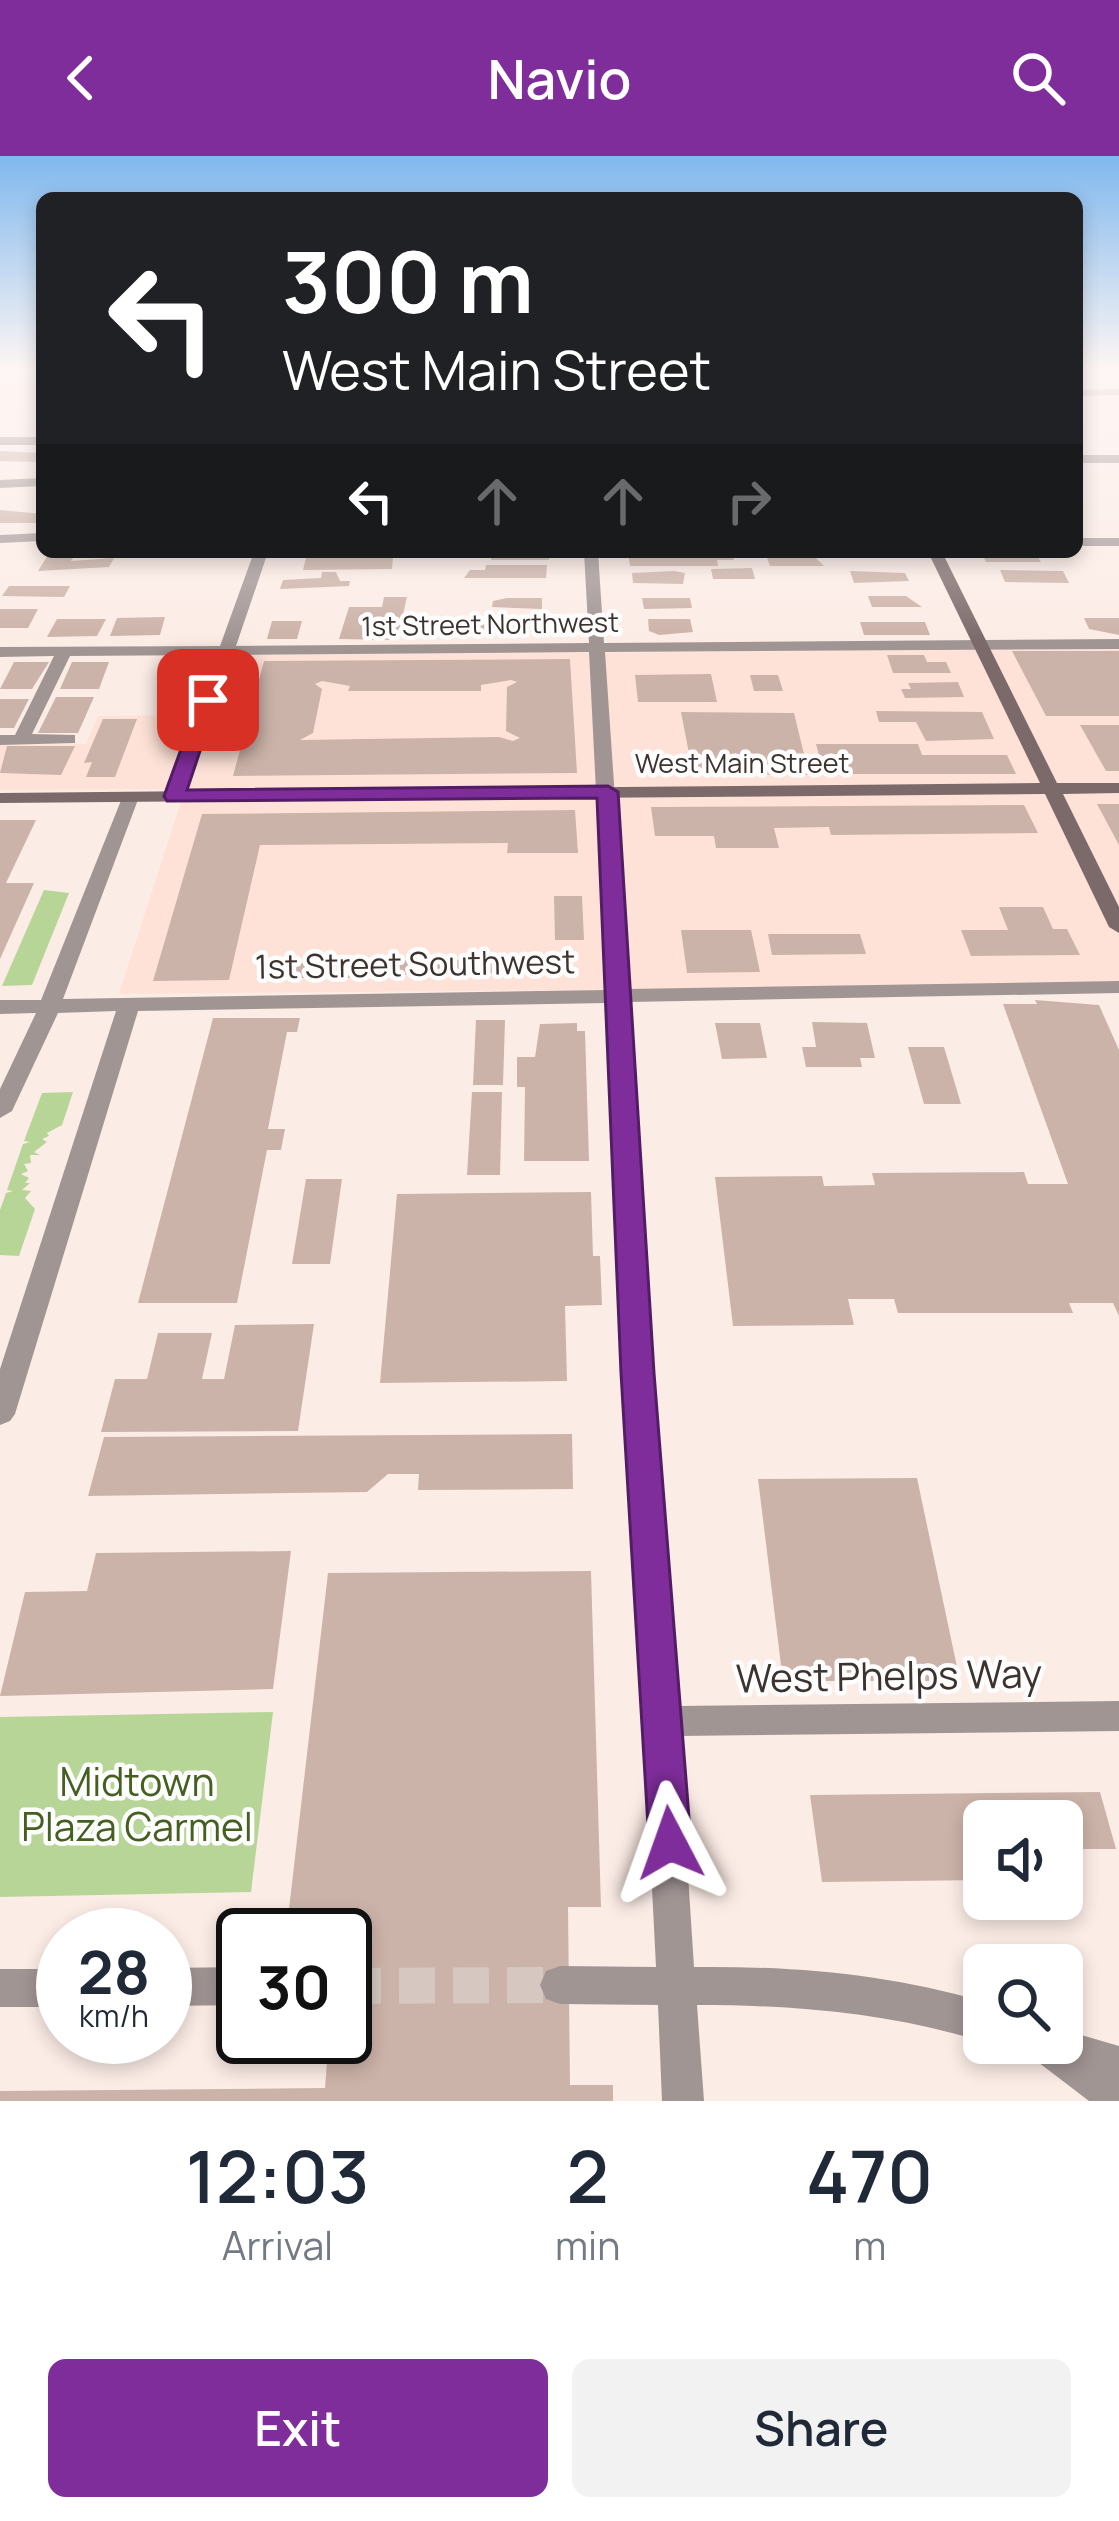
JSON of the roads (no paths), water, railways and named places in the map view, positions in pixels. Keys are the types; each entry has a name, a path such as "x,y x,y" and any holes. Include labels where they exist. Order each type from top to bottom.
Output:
{"main road":[{"path":"938,558 1119,927"},
{"name":"West Main Street","path":"0,798 1119,788"}],"street":[{"path":"0,484 36,482"},
{"path":"0,539 36,537"},
{"path":"1083,542 1119,542"},
{"path":"174,796 259,558"},
{"path":"591,558 683,2101"},
{"name":"1st Street Northwest","path":"0,652 1119,644"},
{"path":"21,740 64,652"},
{"path":"0,740 69,739"},
{"path":"0,1111 33,1048 130,797"},
{"name":"1st Street Southwest","path":"0,1007 1119,987"},
{"path":"0,1414 129,1004"},
{"name":"West Phelps Way","path":"661,1720 1119,1716"},
{"path":"560,1985 838,1988 913,1999 963,2015"},
{"path":"0,1988 36,1988"},
{"path":"1083,2055 1119,2066"},
{"path":"1072,2064 1119,2098"}],"tunnel":[{"path":"372,1986 560,1985"}],"park label":[{"name":"Midtown Plaza Carmel","path":"137,1804"}]}
